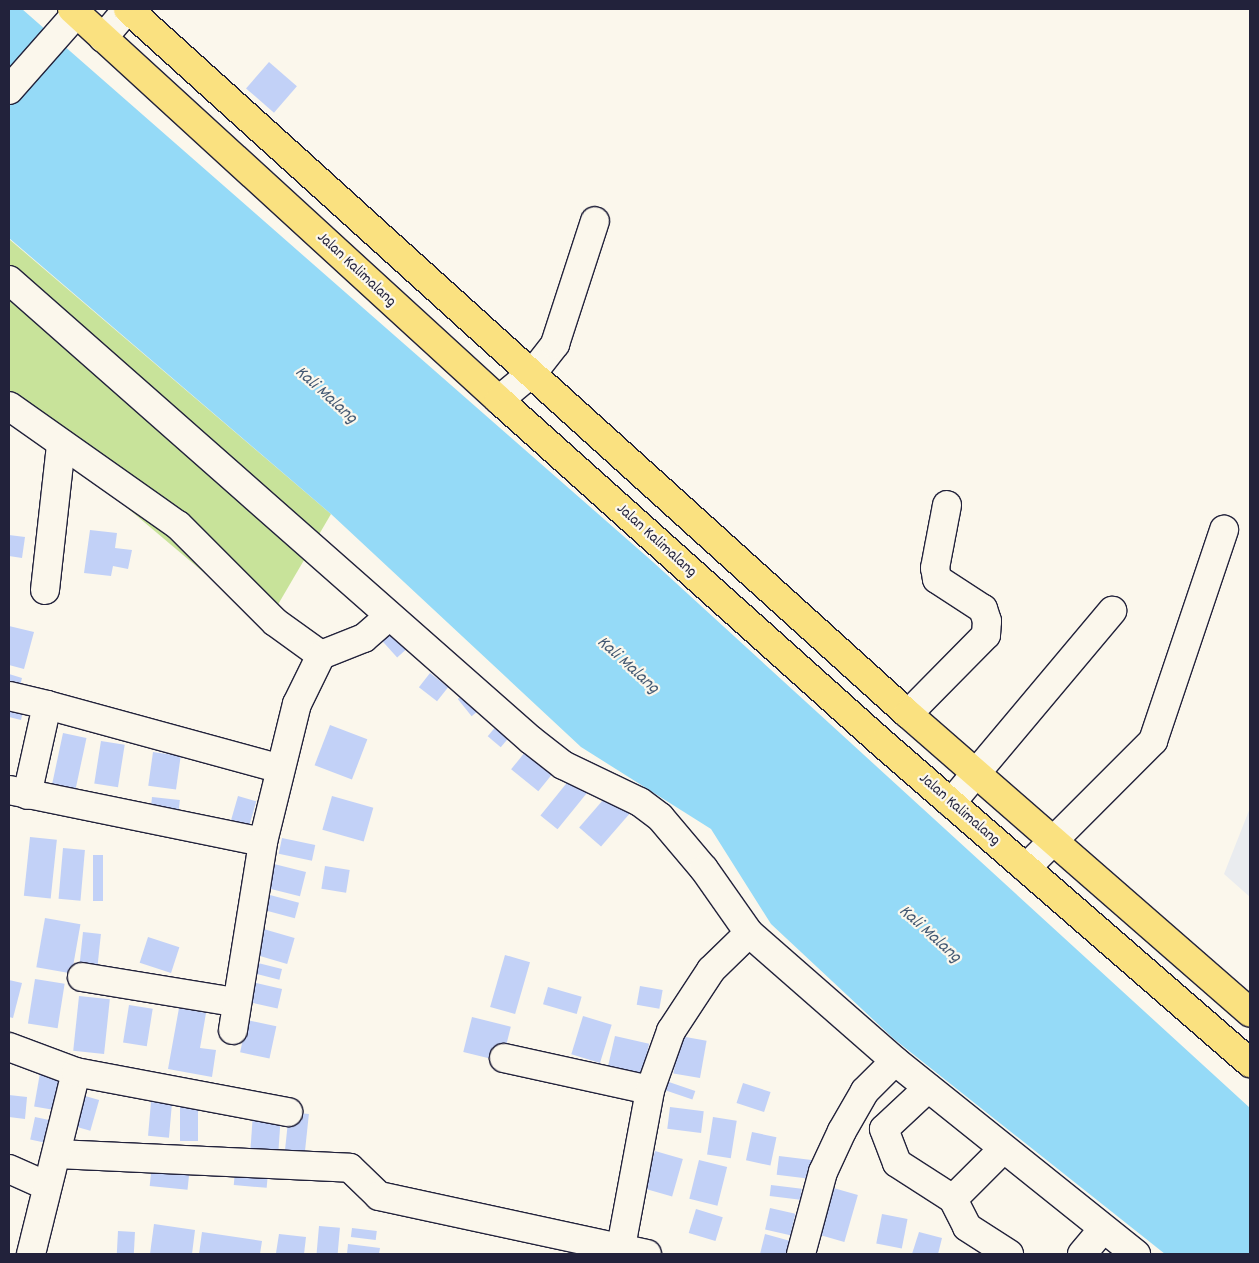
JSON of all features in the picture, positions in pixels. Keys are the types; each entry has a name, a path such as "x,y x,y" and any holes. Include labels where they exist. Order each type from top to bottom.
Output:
{"main road":[{"path":"128,9 528,374 908,714 977,771 1054,841 1250,1012"},
{"name":"Jalan Kalimalang","path":"74,11 498,400 951,803 1250,1063"},
{"path":"324,240 350,211"}],"street":[{"path":"103,38 128,9"},
{"path":"9,90 74,11"},
{"path":"498,400 546,359 555,344 595,221"},
{"path":"9,280 388,616 563,765 640,802 660,817 704,869 749,933 895,1061 1102,1230 1136,1254"},
{"path":"9,406 178,525 275,622 321,655"},
{"path":"46,590 61,444"},
{"path":"908,714 986,635 988,621 983,609 937,579 935,568 947,504"},
{"path":"1026,868 1152,741 1224,530"},
{"path":"951,803 1112,611"},
{"path":"233,1030 235,1002 263,842 278,768 297,704 321,655 364,638 388,616"},
{"path":"9,696 278,768"},
{"path":"47,705 18,793 263,842"},
{"path":"621,1247 650,1090 671,1031 687,1003 711,970 749,933"},
{"path":"82,977 235,1002"},
{"path":"9,1047 76,1072 288,1112"},
{"path":"504,1058 650,1090"},
{"path":"800,1254 823,1172 866,1091 895,1061"},
{"path":"31,1254 76,1072"},
{"path":"884,1129 928,1088"},
{"path":"866,1091 884,1129 897,1163 952,1199 967,1227 1009,1254"},
{"path":"952,1199 1003,1149"},
{"path":"57,1154 350,1168 379,1196 648,1254"},
{"path":"9,1169 47,1186"},
{"path":"1082,1254 1102,1230"}],"shaded area":[{"path":"1250,808 1250,897 1224,874"}],"green space":[{"path":"9,239 331,514 266,625 9,408"}],"water":[{"name":"Kali Malang","path":"9,9 22,9 653,562 1250,1108 1250,1254 1165,1254 894,1039 771,924 711,829 581,747 331,514 9,238"}],"building":[{"path":"269,62 297,86 274,113 246,88"},
{"path":"90,530 117,533 115,548 132,550 128,569 113,566 111,576 84,573"},
{"path":"9,535 25,537 22,558 9,556"},
{"path":"9,626 34,632 24,669 9,665"},
{"path":"393,629 409,647 397,658 381,640"},
{"path":"430,673 448,687 437,701 419,687"},
{"path":"9,674 22,678 19,690 9,688"},
{"path":"464,694 478,711 472,716 458,699"},
{"path":"9,699 25,703 21,720 9,717"},
{"path":"498,724 511,735 501,747 488,736"},
{"path":"330,725 367,739 352,779 315,765"},
{"path":"63,733 86,738 75,792 52,787"},
{"path":"101,741 125,745 118,787 94,783"},
{"path":"530,746 557,768 538,791 511,769"},
{"path":"153,752 181,756 176,790 148,786"},
{"path":"570,779 587,793 558,829 540,816"},
{"path":"610,792 632,811 601,846 579,827"},
{"path":"238,796 256,801 249,825 231,820"},
{"path":"332,796 373,808 364,841 322,830"},
{"path":"152,797 180,800 179,812 151,809"},
{"path":"30,837 57,840 51,898 24,896"},
{"path":"282,838 315,845 312,861 279,854"},
{"path":"63,848 85,850 80,901 59,899"},
{"path":"93,855 103,855 103,901 93,901"},
{"path":"274,864 306,872 300,896 268,888"},
{"path":"325,866 350,870 346,893 321,889"},
{"path":"270,895 299,903 295,918 266,910"},
{"path":"45,918 80,924 72,973 36,967"},
{"path":"260,928 295,938 287,964 253,954"},
{"path":"83,932 101,934 97,969 79,967"},
{"path":"148,937 179,947 171,973 140,963"},
{"path":"505,955 530,962 515,1014 490,1007"},
{"path":"250,961 282,969 279,980 247,972"},
{"path":"35,979 65,984 58,1028 28,1023"},
{"path":"9,980 22,983 13,1018 9,1017"},
{"path":"247,981 282,989 278,1009 243,1000"},
{"path":"640,986 663,990 659,1009 637,1005"},
{"path":"548,987 582,997 577,1014 543,1004"},
{"path":"79,996 110,999 104,1054 73,1051"},
{"path":"129,1005 153,1009 147,1046 123,1043"},
{"path":"179,1008 206,1013 200,1048 216,1050 212,1077 168,1069"},
{"path":"583,1016 612,1025 600,1063 571,1054"},
{"path":"472,1017 511,1027 502,1062 463,1052"},
{"path":"247,1020 276,1026 269,1059 240,1052"},
{"path":"615,1036 649,1044 641,1078 607,1070"},
{"path":"680,1036 707,1041 700,1078 673,1073"},
{"path":"40,1073 68,1078 62,1111 34,1106"},
{"path":"666,1081 695,1091 692,1100 663,1090"},
{"path":"743,1083 771,1092 764,1112 737,1103"},
{"path":"78,1094 99,1100 90,1131 69,1125"},
{"path":"9,1095 27,1097 25,1119 9,1117"},
{"path":"151,1102 172,1104 169,1138 148,1136"},
{"path":"180,1106 198,1106 198,1141 180,1141"},
{"path":"670,1107 704,1111 701,1133 667,1129"},
{"path":"289,1112 309,1114 305,1156 285,1154"},
{"path":"253,1113 281,1115 278,1158 250,1156"},
{"path":"35,1117 59,1122 55,1145 30,1139"},
{"path":"713,1117 737,1121 731,1158 707,1155"},
{"path":"752,1132 776,1137 770,1166 746,1160"},
{"path":"655,1151 683,1159 672,1196 644,1188"},
{"path":"779,1156 814,1160 811,1179 777,1175"},
{"path":"699,1160 727,1167 717,1206 689,1199"},
{"path":"152,1164 190,1168 187,1190 150,1186"},
{"path":"235,1171 268,1174 267,1188 234,1185"},
{"path":"771,1185 802,1189 800,1200 770,1196"},
{"path":"830,1187 858,1195 844,1242 816,1234"},
{"path":"770,1208 795,1214 790,1235 765,1229"},
{"path":"696,1209 723,1217 715,1241 689,1233"},
{"path":"882,1214 908,1219 902,1248 876,1243"},
{"path":"154,1224 195,1230 192,1254 150,1254"},
{"path":"319,1226 340,1228 338,1254 317,1254"},
{"path":"352,1228 377,1231 376,1240 351,1237"},
{"path":"118,1231 135,1232 134,1254 117,1253"},
{"path":"202,1232 262,1241 260,1254 199,1254"},
{"path":"919,1232 942,1238 938,1254 912,1254"},
{"path":"279,1234 306,1237 304,1254 276,1253"},
{"path":"765,1234 794,1242 791,1254 760,1254"},
{"path":"348,1244 380,1248 379,1254 347,1254"}]}
